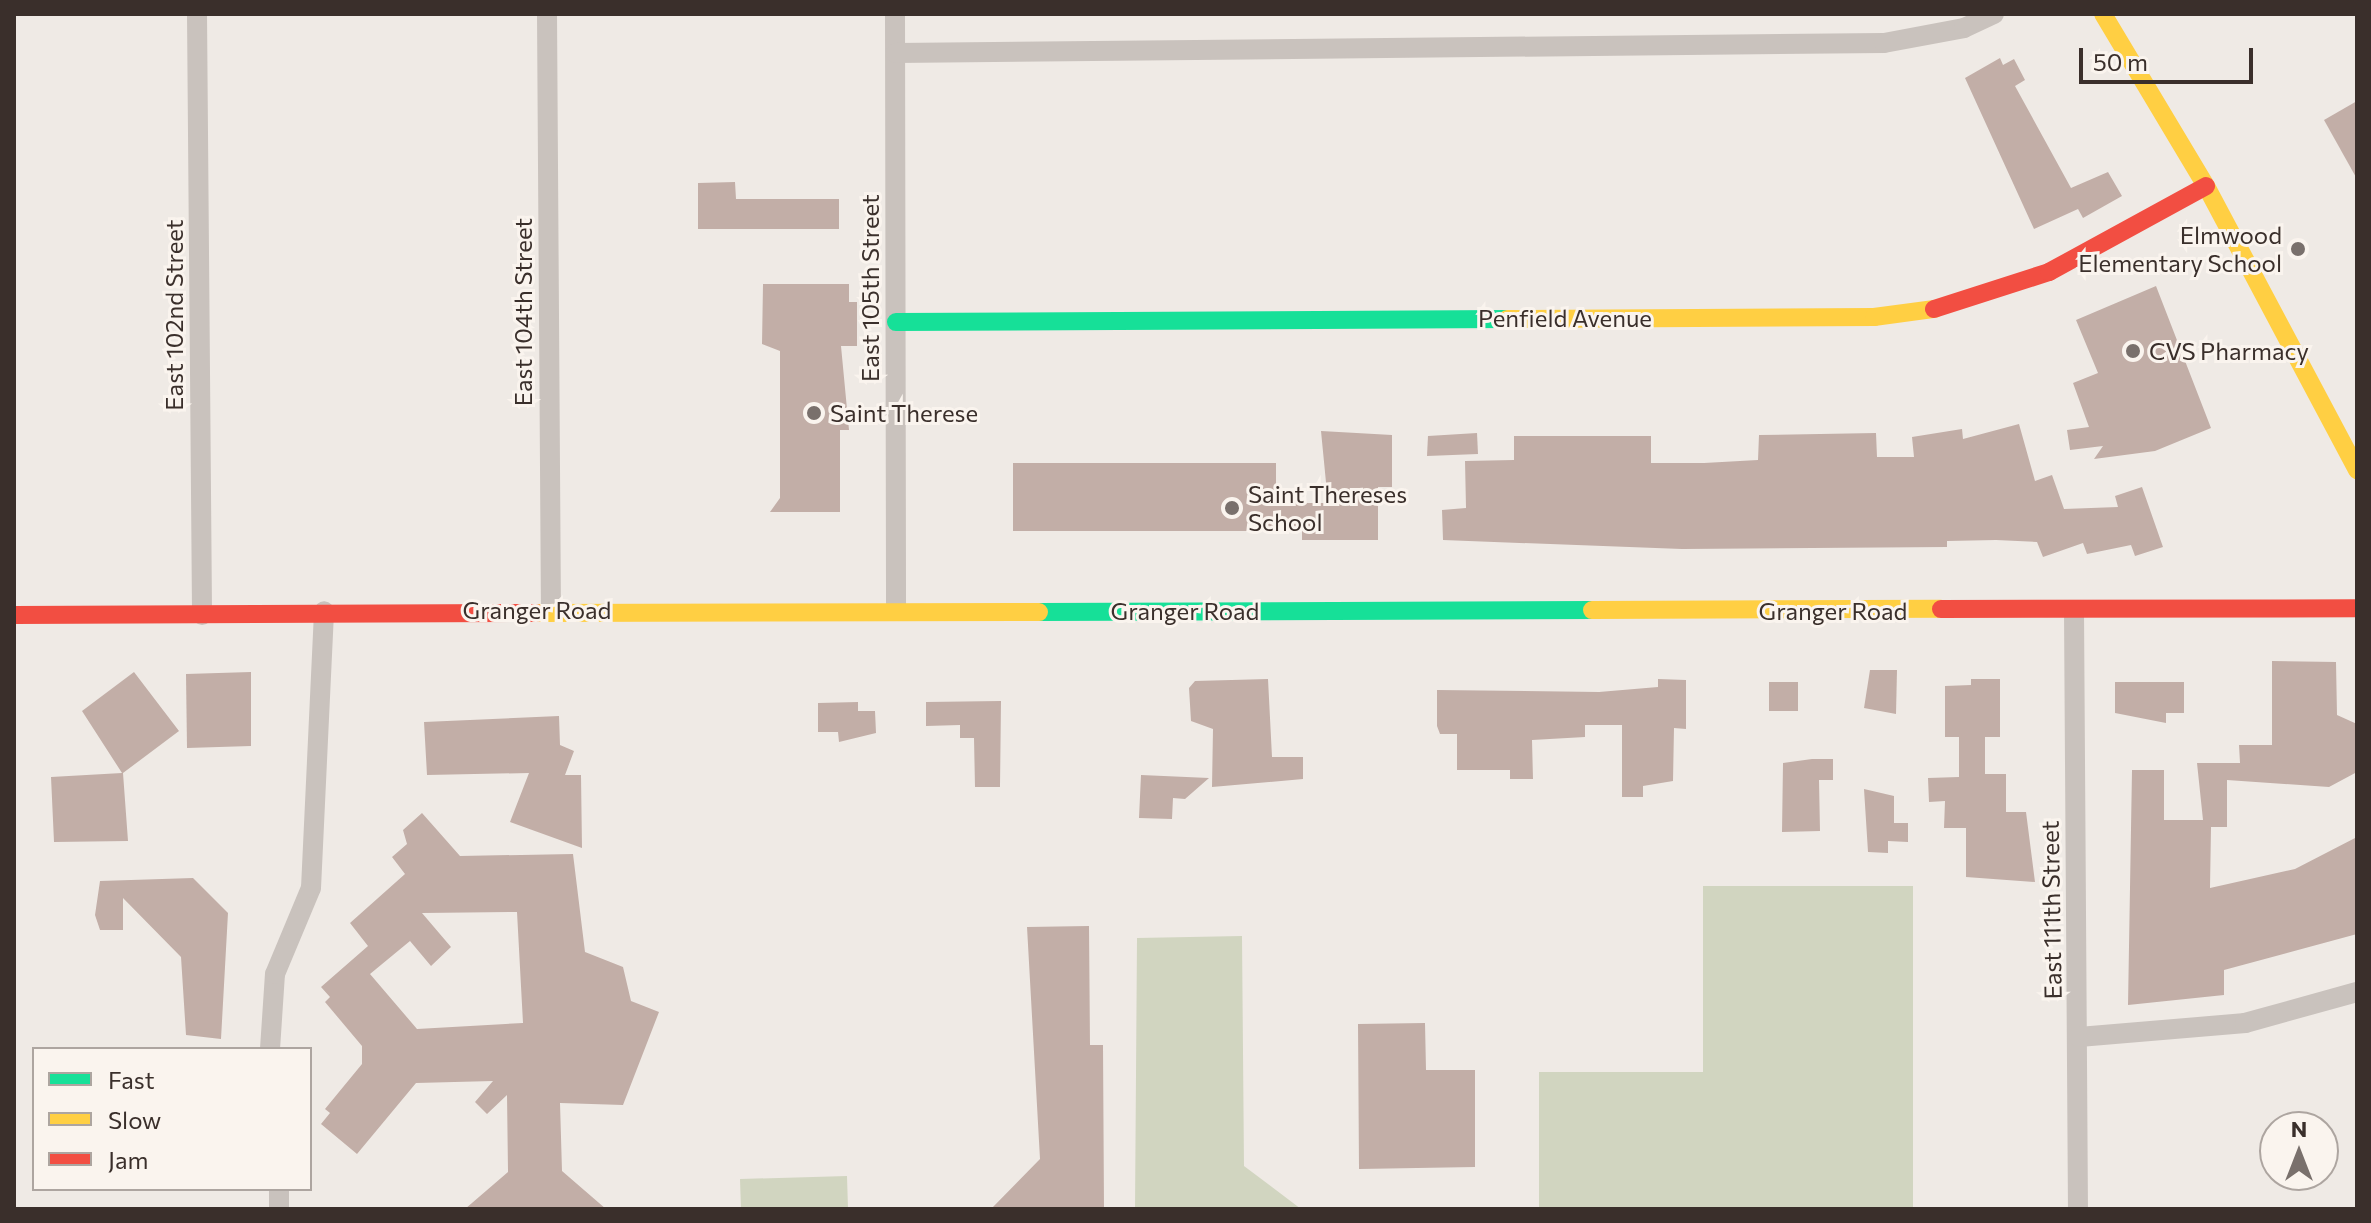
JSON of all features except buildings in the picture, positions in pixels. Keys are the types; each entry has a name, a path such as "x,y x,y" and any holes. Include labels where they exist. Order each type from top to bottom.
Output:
{"main road":[{"path":"2103,14 2206,186 2357,470"},
{"name":"Penfield Avenue","path":"896,322 1874,317 1949,307 2049,272 2206,186"},
{"name":"Granger Road","path":"14,615 551,610 2074,611 2357,608"}],"street":[{"name":"East 102nd Street","path":"197,14 202,615"},
{"name":"East 104th Street","path":"547,14 551,610"},
{"name":"East 105th Street","path":"895,14 896,610"},
{"path":"896,53 1884,43 1964,28 1994,14"},
{"path":"270,1047 275,974 311,888 324,611"},
{"name":"East 111th Street","path":"2074,611 2078,1209"},
{"path":"2079,1037 2245,1023 2357,992"}],"green space":[{"path":"1703,886 1913,886 1913,1209 1539,1209 1539,1072 1703,1072"},
{"path":"1242,936 1244,1166 1301,1209 1135,1209 1137,938"},
{"path":"847,1176 848,1209 741,1209 740,1179"}],"traffic: fast":[{"path":"896,322 1507,319"},
{"path":"1039,612 1592,610"}],"traffic: slow":[{"path":"2103,14 2206,186 2357,470"},
{"path":"1507,319 1874,317 1934,309"},
{"path":"1592,610 1941,609"},
{"path":"536,613 1039,612"}],"traffic: jam":[{"path":"1934,309 2049,272 2206,186"},
{"path":"1941,609 2357,608"},
{"path":"14,615 536,613"}],"place":[{"name":"Elmwood Elementary School","path":"2298,249"},
{"name":"CVS Pharmacy","path":"2133,351"},
{"name":"Saint Therese","path":"814,413"},
{"name":"Saint Thereses School","path":"1232,508"}]}
